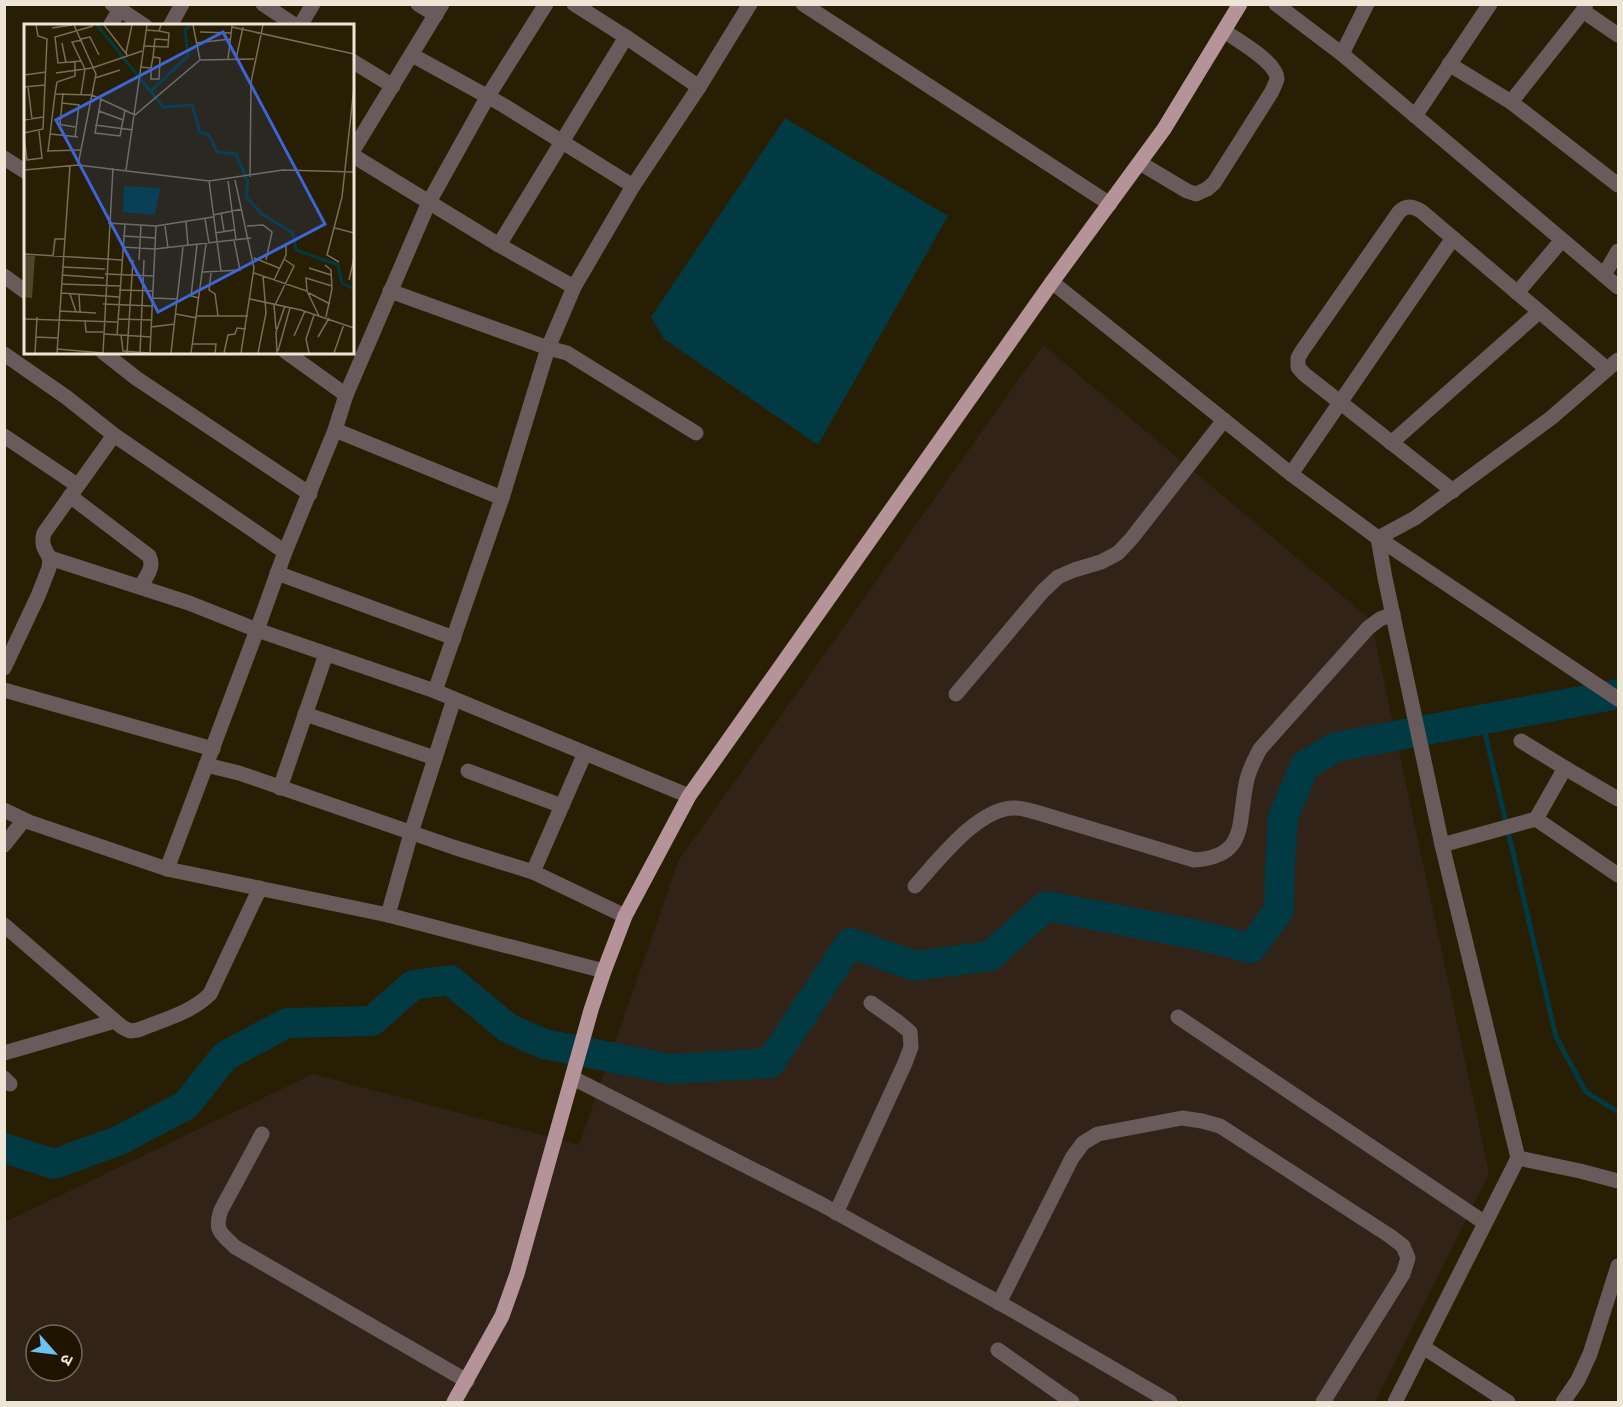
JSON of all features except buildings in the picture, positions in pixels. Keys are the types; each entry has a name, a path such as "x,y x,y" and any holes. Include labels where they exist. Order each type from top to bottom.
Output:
{"main road":[{"path":"454,1402 502,1317 517,1274 591,1010 625,916 689,796 1052,282 1164,129 1240,4"}],"street":[{"path":"171,24 182,4"},
{"path":"262,4 295,24"},
{"path":"299,24 312,4"},
{"path":"354,151 439,10 418,4"},
{"path":"167,869 285,552 335,430 346,394 390,291 429,202 488,96 546,4"},
{"path":"574,4 699,87"},
{"path":"435,691 502,498 548,348 574,287 633,186 699,87 750,4"},
{"path":"803,4 1110,204"},
{"path":"1276,4 1342,54 1618,288"},
{"path":"1342,54 1367,4"},
{"path":"1415,116 1490,4"},
{"path":"111,24 116,7 142,24"},
{"path":"1511,102 1585,8 1618,35"},
{"path":"1140,163 1196,194 1214,183 1277,80 1275,71 1267,61 1224,31"},
{"path":"499,245 626,37"},
{"path":"412,54 488,96 633,186"},
{"path":"354,62 393,86"},
{"path":"1449,64 1511,102 1618,185"},
{"path":"354,155 499,245 574,287"},
{"path":"4,158 24,169"},
{"path":"1378,538 1415,518 1453,491 1551,418 1613,365 1539,312 1412,206 1404,208 1399,213 1302,351 1298,358 1298,367 1453,491"},
{"path":"1291,474 1453,238"},
{"path":"1517,293 1562,240"},
{"path":"1604,275 1618,251"},
{"path":"4,276 24,291"},
{"path":"1052,282 1291,474 1378,538 1618,699"},
{"path":"390,291 567,353 696,433"},
{"path":"1391,443 1539,312"},
{"path":"4,354 66,397 114,435 285,552"},
{"path":"106,354 136,378 310,494"},
{"path":"289,354 346,394"},
{"path":"956,694 1043,591 1058,577 1101,562 1118,553 1224,420"},
{"path":"335,430 502,498"},
{"path":"4,668 49,568 50,558 42,541 44,533 114,435"},
{"path":"4,436 74,490 148,556 152,561 151,568 140,587"},
{"path":"1378,538 1442,845 1518,1158 1398,1401"},
{"path":"50,558 189,603 257,630 435,691 689,796"},
{"path":"277,573 454,638"},
{"path":"915,886 964,833 990,813 1014,808 1038,813 1194,860 1211,859 1227,850 1237,839 1246,784 1251,766 1260,749 1368,628 1380,619 1393,614"},
{"path":"280,788 326,654"},
{"path":"4,690 213,748"},
{"path":"388,915 411,833 454,699"},
{"path":"305,714 435,758"},
{"path":"1521,741 1618,798"},
{"path":"533,872 585,753"},
{"path":"206,765 238,773 411,833 533,872 625,916"},
{"path":"1442,845 1530,821 1565,768"},
{"path":"468,771 562,806"},
{"path":"4,810 24,820 167,869 388,915 604,971"},
{"path":"4,845 24,820"},
{"path":"1530,821 1618,875"},
{"path":"4,926 115,1021 130,1031 138,1030 193,1008 210,994 260,888"},
{"path":"836,1212 911,1047 909,1032 871,1003"},
{"path":"1178,1017 1485,1223"},
{"path":"4,1053 115,1021"},
{"path":"573,1078 836,1212 1170,1402"},
{"path":"999,1303 1072,1158 1083,1143 1098,1134 1182,1119 1211,1123 1237,1136 1389,1236 1403,1246 1408,1258 1403,1274 1323,1402"},
{"path":"262,1134 220,1210 216,1224 220,1233 235,1247 467,1381"},
{"path":"1518,1158 1618,1181"},
{"path":"1563,1402 1578,1380 1590,1354 1618,1266"},
{"path":"1423,1347 1508,1402"},
{"path":"998,1350 1072,1402"}],"shaded area":[{"path":"1043,345 1371,620 1489,1173 1375,1402 5,1402 5,1222 313,1074 579,1145 679,860"}],"water":[{"path":"785,118 948,216 818,445 664,339 651,317"}],"waterway":[{"path":"4,1148 54,1164 120,1140 186,1105 225,1056 287,1023 372,1021 413,985 450,980 508,1028 544,1044 670,1069 770,1063 850,943 915,966 990,956 1046,906 1193,934 1251,948 1279,910 1283,817 1305,765 1336,747 1618,694"},
{"path":"1482,720 1556,1037 1586,1092 1618,1112"}]}
